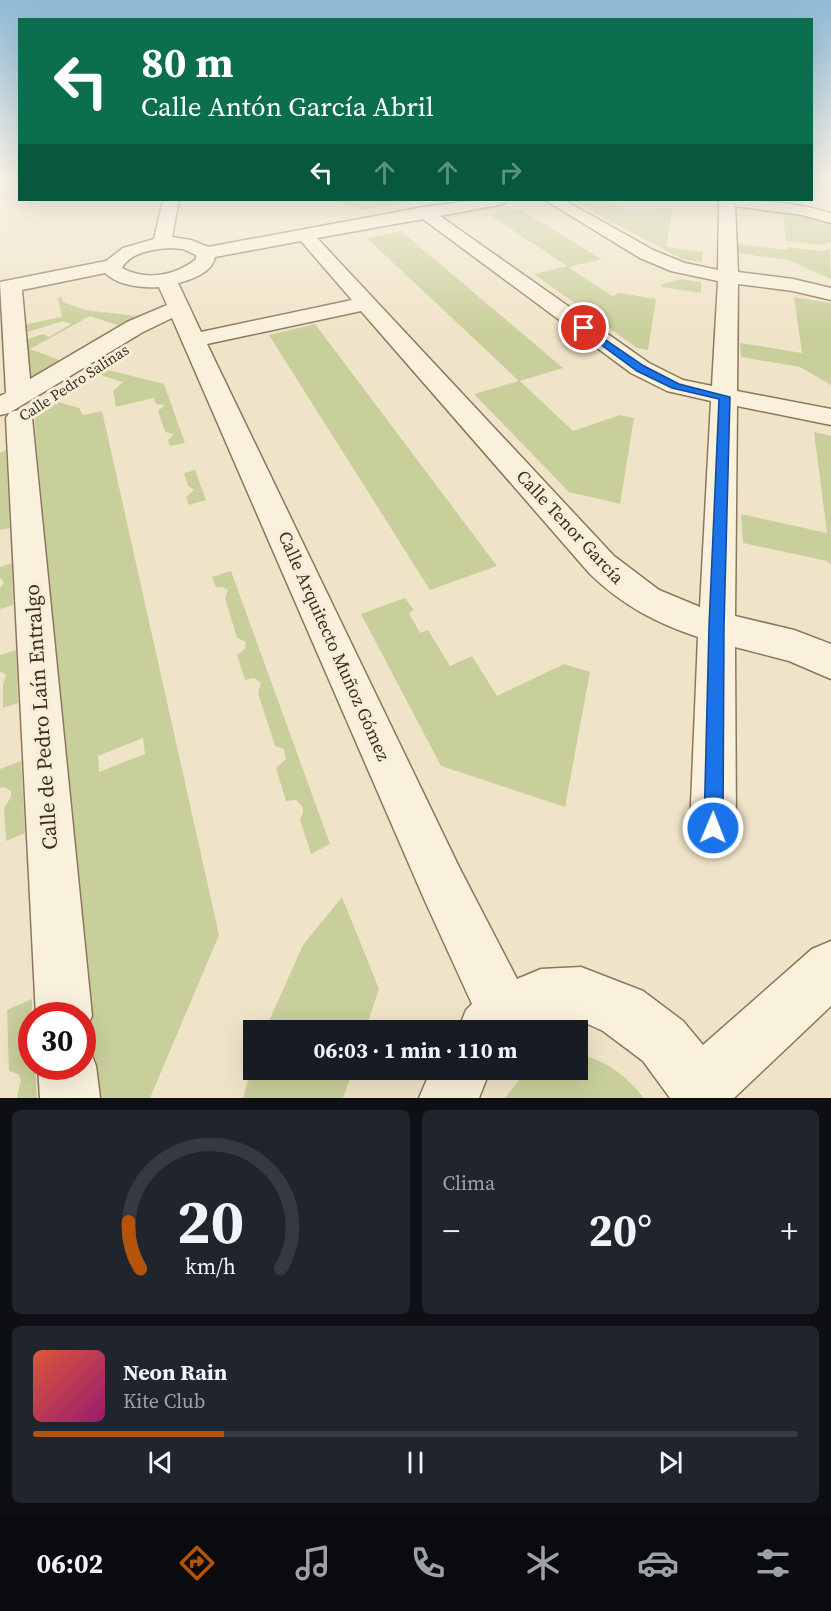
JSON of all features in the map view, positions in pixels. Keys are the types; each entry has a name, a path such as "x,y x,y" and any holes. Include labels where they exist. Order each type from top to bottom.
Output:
{"street":[{"path":"162,243 164,231"},
{"path":"6,286 112,266 124,254 162,243 185,244 200,248 205,253 324,231"},
{"path":"451,231 640,368 676,386 831,417"},
{"path":"608,231 664,262 728,277 800,286 831,294"},
{"path":"713,828 728,231"},
{"name":"Calle Tenor García","path":"305,235 619,582 636,595 680,616 781,640 831,662"},
{"name":"Calle Pedro Salinas","path":"10,413 133,347 135,327 172,293 190,272 206,260 205,253"},
{"path":"112,266 113,271 131,280 172,293"},
{"name":"Calle de Pedro Laín Entralgo","path":"6,286 10,413 63,1002"},
{"name":"Calle Arquitecto Muñoz Gómez","path":"172,293 442,884 495,1020"},
{"path":"195,340 367,303"},
{"path":"497,1020 541,996 581,994 623,1011 663,1041 701,1092 831,968"},
{"path":"68,1080 70,1098"},
{"path":"449,1098 457,1080"}],"green space":[{"path":"401,231 563,368 520,381 573,431 620,415 634,418 620,504 569,492 474,394 519,381 367,238"},
{"path":"515,231 556,231 601,259 568,267 612,296 620,293 656,299 648,350 637,348 534,274 567,266"},
{"path":"630,231 668,231 666,247 703,252 702,262 682,259"},
{"path":"785,231 831,231 831,242 821,245 786,241"},
{"path":"738,244 787,250 787,247 820,251 829,249 831,279 788,260 738,253"},
{"path":"680,279 701,282 701,293 661,285"},
{"path":"62,297 63,302 85,310 137,316 120,326 90,316 30,349 62,361 28,380 25,340 43,334 49,337 71,324 63,321 24,333 23,325 62,317 58,298"},
{"path":"794,297 831,303 831,385 800,367 741,357 740,343 802,353"},
{"path":"315,324 497,566 430,590 269,335"},
{"path":"108,370 164,384 185,443 170,446 168,440 174,434 165,432 158,411 165,405 156,404 154,398 116,407 113,391 123,382 100,375"},
{"path":"58,402 79,408 83,415 102,411 219,935 150,1098 96,1098 96,1002 87,1002 34,417","holes":["143,738 145,754 99,772 98,756"]},
{"path":"814,432 831,436 831,565 827,561 743,543 741,514 827,533"},
{"path":"6,450 10,528 0,530 0,453"},
{"path":"195,470 206,500 189,505 186,497 194,490 188,486 184,473"},
{"path":"12,563 13,605 0,609 0,589 4,582 0,578 0,567"},
{"path":"231,571 330,844 311,854 300,820 303,812 302,806 296,800 286,801 276,768 286,759 284,749 275,746 258,693 261,683 254,678 245,680 237,655 245,649 246,642 237,638 225,598 228,590 216,587 212,577"},
{"path":"405,598 414,610 409,613 420,633 428,630 450,666 472,656 497,696 564,664 590,672 565,807 441,766 361,614"},
{"path":"16,650 18,703 3,708 3,685 6,675 0,671 0,655"},
{"path":"21,761 25,833 6,841 4,808 11,797 11,791 4,787 0,788 0,769"},
{"path":"342,897 379,989 368,1020 269,1020 303,945"},
{"path":"18,1005 18,1074 9,1071 7,1010"},
{"path":"588,1057 615,1070 644,1098 505,1098 519,1080 588,1080"},
{"path":"21,1080 36,1080 37,1098 17,1098"},
{"path":"248,1080 349,1080 343,1098 243,1098"}],"route":[{"path":"584,328 640,368 676,386 724,397 713,828"}]}
